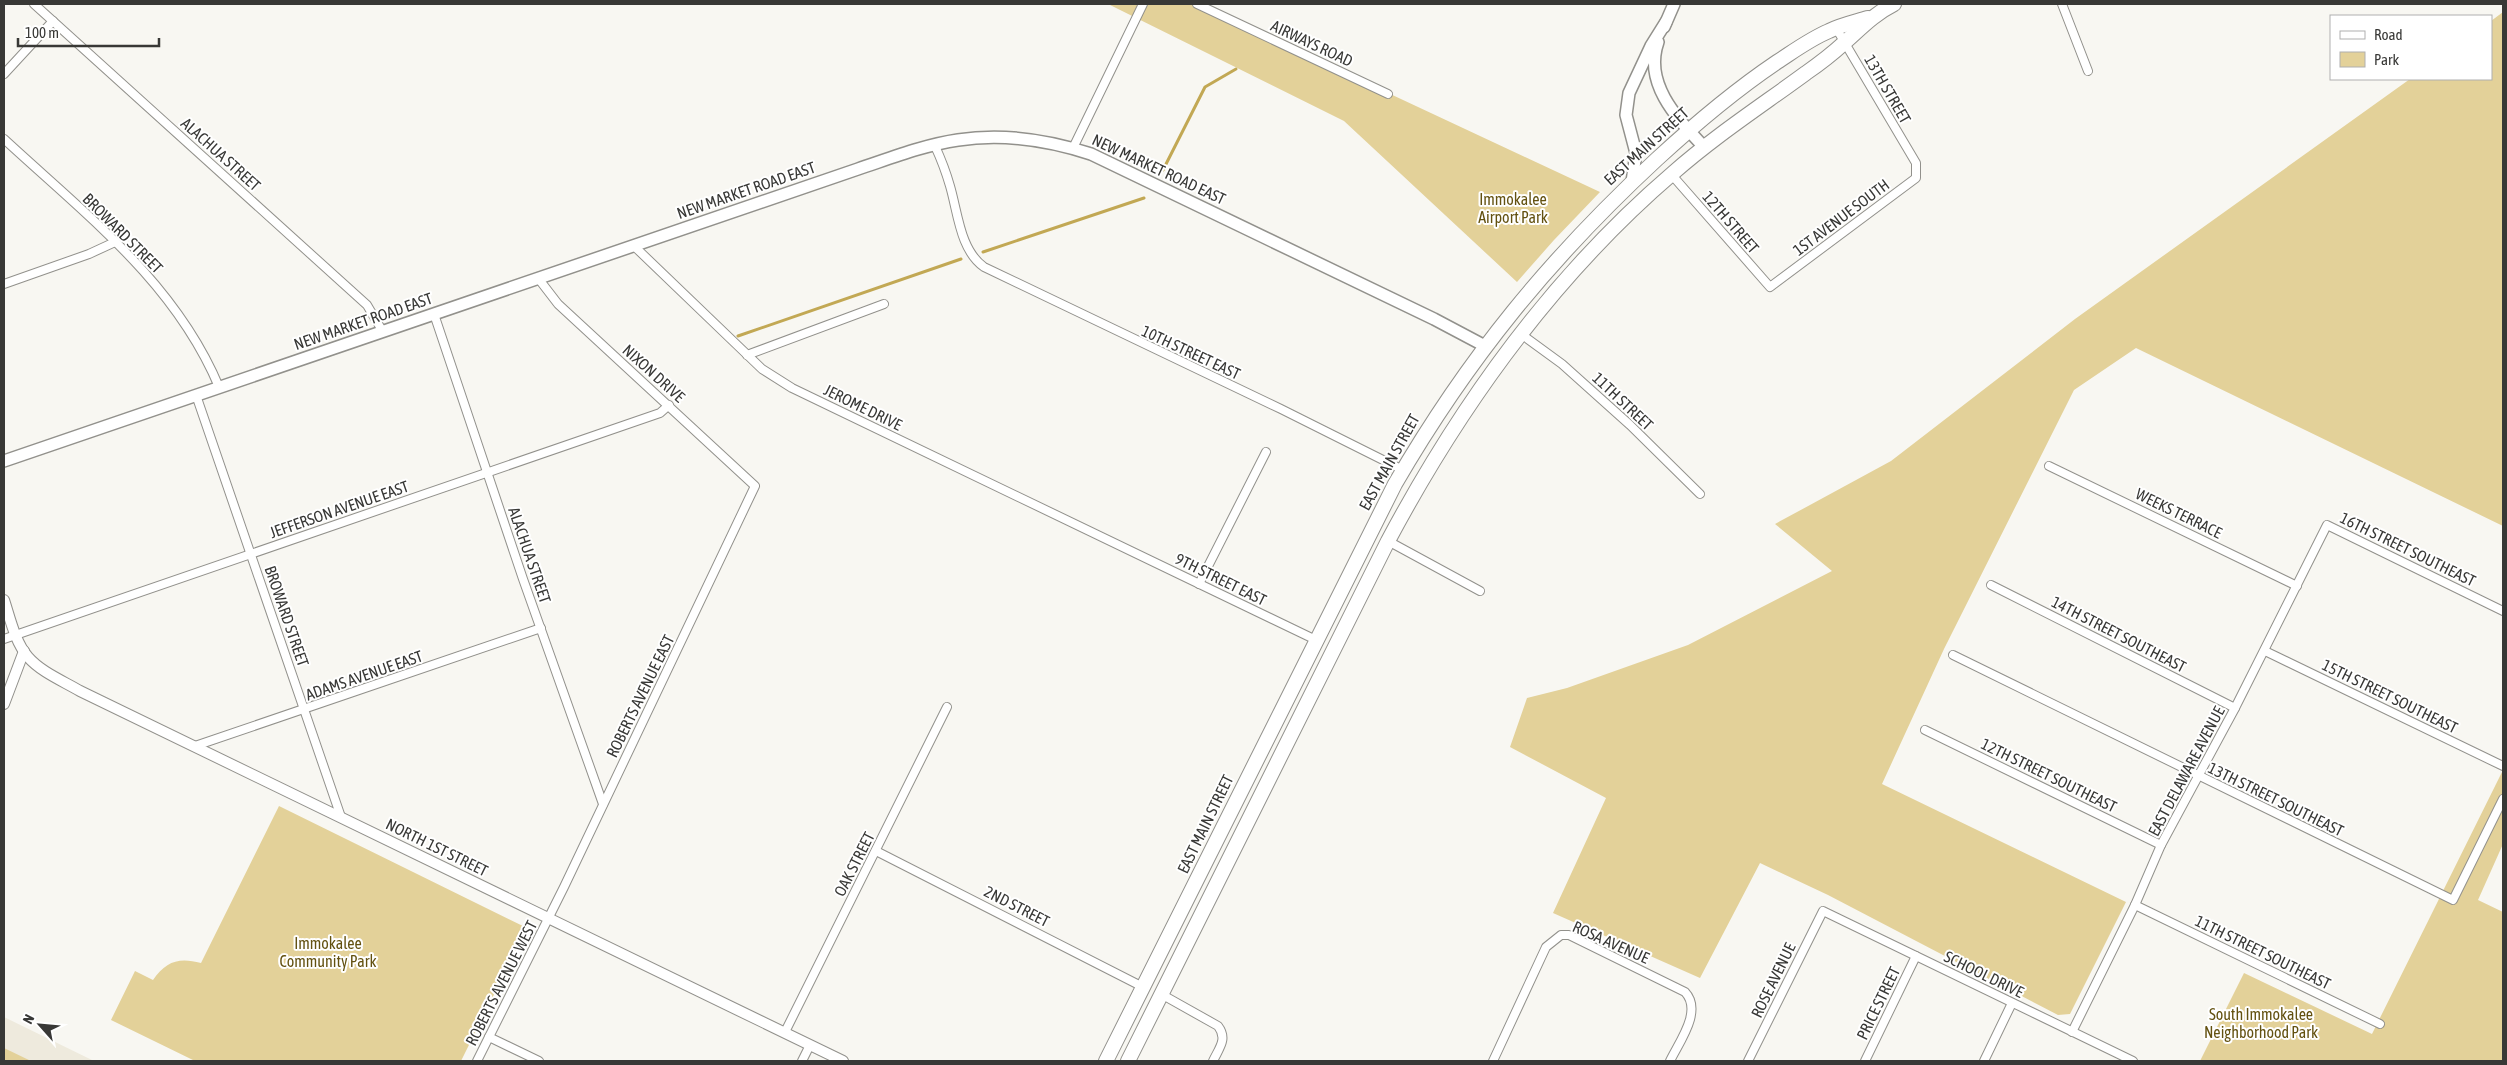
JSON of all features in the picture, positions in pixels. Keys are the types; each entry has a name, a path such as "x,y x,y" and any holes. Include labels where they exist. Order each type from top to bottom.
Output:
{"highway":[{"name":"EAST MAIN STREET","path":"1106,1061 1403,470 1430,423 1485,346 1556,258 1632,182 1688,130 1741,87 1791,53 1836,28 1870,18 1894,4"},
{"name":"EAST MAIN STREET","path":"1128,1061 1388,541 1430,464 1502,359 1587,257 1672,174 1704,147 1845,43 1870,18"},
{"path":"1485,346 1502,359"},
{"path":"1316,640 1333,650"},
{"path":"1143,986 1161,994"}],"main road":[{"path":"1674,4 1656,49 1656,74 1668,104 1704,147"},
{"path":"1632,182 1636,153 1626,114 1629,93 1651,46 1666,22"},
{"name":"NEW MARKET ROAD EAST","path":"4,461 858,169 958,140 1025,139 1073,148 1123,167 1434,319 1485,346"}],"street":[{"name":"ALACHUA STREET","path":"34,4 366,305 383,332"},
{"path":"1073,148 1142,4"},
{"name":"AIRWAYS ROAD","path":"1197,4 1388,94"},
{"path":"2062,4 2088,72"},
{"path":"4,74 53,22"},
{"name":"13TH STREET","path":"1836,28 1916,163"},
{"name":"BROWARD STREET","path":"4,139 116,242 169,299 206,357 219,387"},
{"name":"10TH STREET EAST","path":"935,146 971,255 984,267 1281,409 1403,470"},
{"name":"1ST AVENUE SOUTH","path":"1770,287 1916,178 1916,163"},
{"name":"12TH STREET","path":"1672,174 1770,287"},
{"path":"4,284 89,254 116,242"},
{"name":"JEROME DRIVE","path":"634,246 762,368 792,388 1114,543"},
{"name":"NIXON DRIVE","path":"538,278 558,304 755,486"},
{"path":"748,355 884,304"},
{"name":"ALACHUA STREET","path":"434,314 487,473 603,804"},
{"name":"11TH STREET","path":"1521,334 1562,364 1630,425 1700,494"},
{"name":"BROWARD STREET","path":"196,395 341,817"},
{"name":"JEFFERSON AVENUE EAST","path":"4,639 660,413 669,405"},
{"path":"1199,584 1266,452"},
{"name":"WEEKS TERRACE","path":"2049,466 2297,586"},
{"name":"ROBERTS AVENUE EAST","path":"549,917 755,486"},
{"name":"EAST DELAWARE AVENUE","path":"2072,1032 2135,905 2161,845 2265,651 2327,525"},
{"name":"16TH STREET SOUTHEAST","path":"2327,525 2503,611"},
{"path":"1388,541 1480,591"},
{"name":"9TH STREET EAST","path":"1114,543 1316,640"},
{"name":"14TH STREET SOUTHEAST","path":"1991,585 2235,708"},
{"path":"4,600 24,651 4,704"},
{"name":"ADAMS AVENUE EAST","path":"195,746 541,628"},
{"name":"NORTH 1ST STREET","path":"24,651 29,658 52,675 843,1061"},
{"name":"15TH STREET SOUTHEAST","path":"2265,651 2503,766"},
{"name":"13TH STREET SOUTHEAST","path":"1953,655 2199,777 2454,900 2503,799"},
{"name":"OAK STREET","path":"785,1032 946,707"},
{"name":"12TH STREET SOUTHEAST","path":"1925,730 2161,845"},
{"name":"2ND STREET","path":"876,851 1143,986"},
{"name":"11TH STREET SOUTHEAST","path":"2135,905 2380,1024"},
{"name":"SCHOOL DRIVE","path":"1823,911 2132,1061"},
{"name":"ROSE AVENUE","path":"1748,1061 1823,911"},
{"name":"ROBERTS AVENUE WEST","path":"477,1061 549,917"},
{"name":"ROSA AVENUE","path":"1493,1061 1546,948 1561,935 1570,935 1685,992 1689,996 1692,1003 1691,1018 1670,1061"},
{"name":"PRICE STREET","path":"1865,1061 1916,956"},
{"path":"1161,994 1218,1026 1223,1033 1224,1040 1213,1061"},
{"path":"1984,1061 2012,1003"},
{"path":"489,1037 539,1061"},
{"path":"802,1061 810,1045"}],"shaded area":[{"path":"4,1017 94,1061 4,1061"}],"green space":[{"name":"Immokalee Airport Park","path":"1108,4 1198,4 1600,192 1517,282 1344,121"},
{"path":"2503,12 2503,526 2136,348 2074,390 1944,649 1882,784 2126,902 2070,1014 2058,1015 1828,895 1760,863 1700,978 1553,913 1606,798 1510,747 1527,698 1567,688 1688,645 1832,571 1775,524 1891,461 2075,319 2409,80 2492,80 2492,20"},
{"name":"South Immokalee Neighborhood Park","path":"2503,770 2503,844 2478,900 2503,912 2503,1061 2200,1061 2244,973 2372,1034"},
{"name":"Immokalee Community Park","path":"279,806 527,928 461,1061 195,1061 111,1020 135,971 153,980 163,968 174,962 186,960 201,963"},
{"path":"4,1048 31,1061 4,1061"}],"waterway":[{"path":"1163,170 1205,87 1236,69"},
{"path":"983,252 1144,198"},
{"path":"738,336 961,259"}]}
